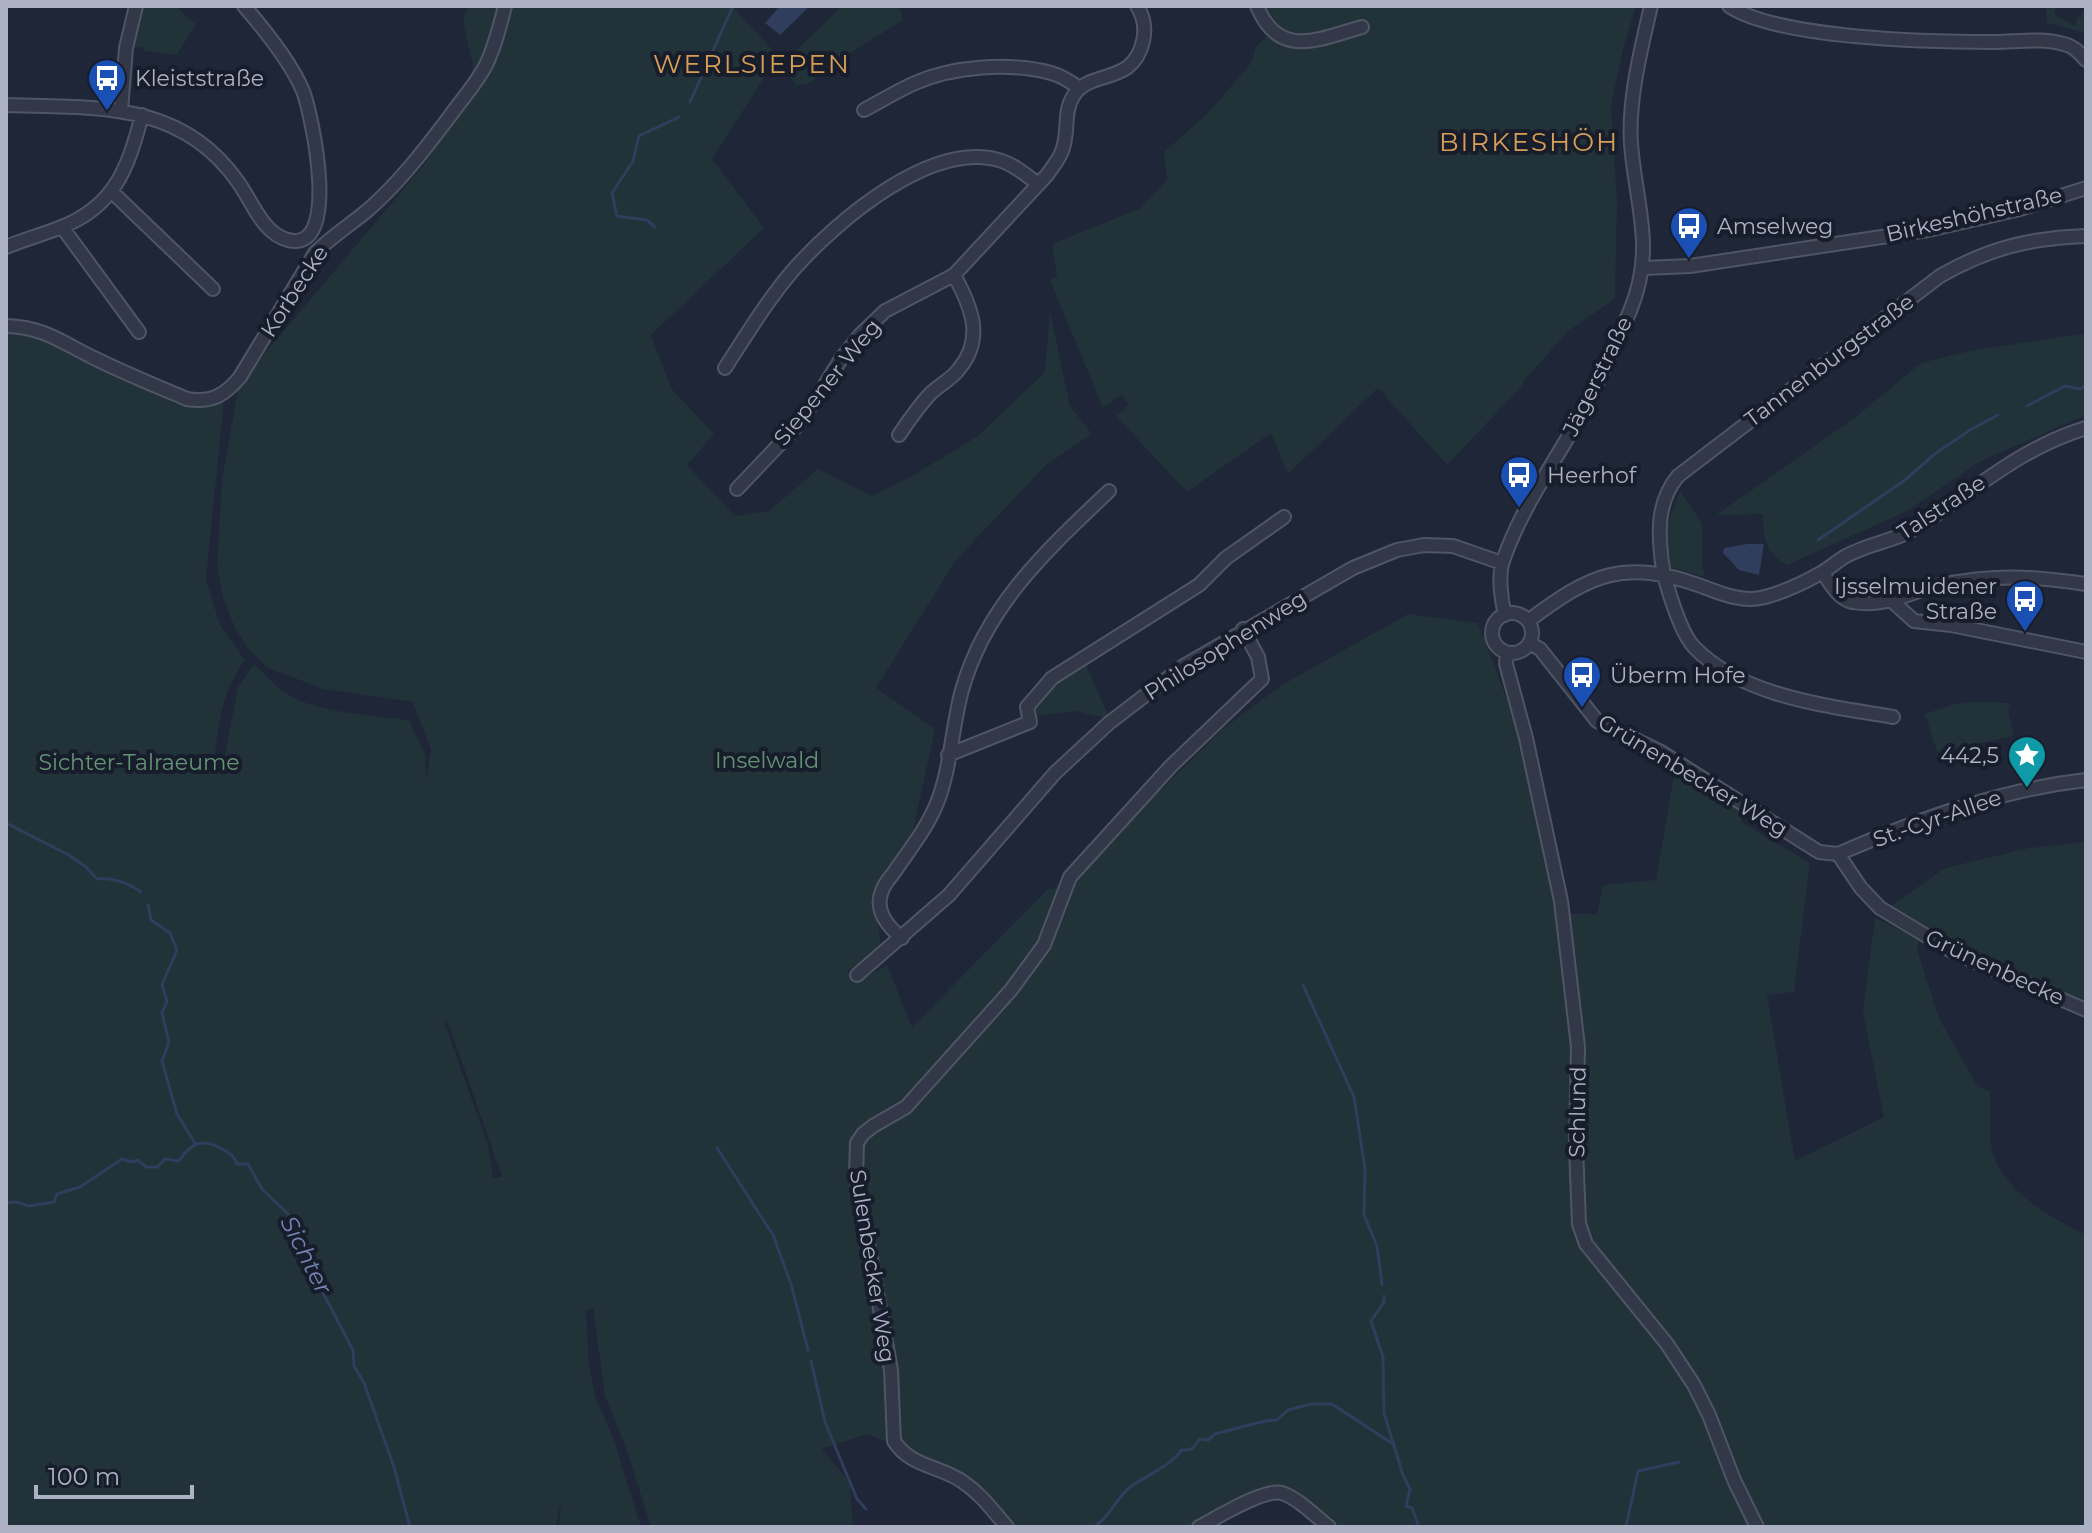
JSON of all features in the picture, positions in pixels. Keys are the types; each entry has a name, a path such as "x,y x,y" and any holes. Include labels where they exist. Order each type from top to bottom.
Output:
{"street":[{"path":"121,110 126,48 136,6"},
{"path":"6,105 121,110 170,124 196,139 237,181 275,234 290,241 301,240 311,234 318,217 319,179 314,137 301,87 269,37 244,6"},
{"name":"Korbecke","path":"6,326 48,332 91,357 187,399 202,402 215,399 229,390 240,377 315,253 331,236 391,188 417,160 472,88 496,41 505,6"},
{"path":"864,110 916,82 979,69 1052,73 1079,88 1132,65 1144,36 1145,23 1137,6"},
{"path":"1257,6 1278,36 1293,43 1362,27"},
{"path":"1644,268 1640,204 1631,143 1632,114 1651,6"},
{"path":"1729,6 1757,20 1835,33 1995,42 2047,40 2071,46 2086,60"},
{"name":"Siepener Weg","path":"737,489 794,429 861,334 885,311 954,275 1038,184 1064,147 1068,108 1079,88"},
{"path":"6,247 86,215 112,192 131,154 142,115"},
{"path":"725,368 794,269 829,233 883,192 921,171 954,159 978,157 1001,161 1019,169 1038,184"},
{"name":"Birkeshöhstraße","path":"1644,268 1690,266 1928,230 2020,209 2085,185"},
{"path":"112,192 213,289"},
{"path":"62,227 139,332"},
{"name":"Tannenburgstraße","path":"1893,717 1776,695 1714,663 1693,646 1663,574 1659,542 1660,510 1669,487 1678,476 1940,276 1967,260 2025,241 2086,236"},
{"name":"Jägerstraße","path":"1505,615 1501,597 1502,563 1538,488 1613,351 1644,268"},
{"path":"899,435 921,404 959,370 974,339 973,313 954,275"},
{"name":"Talstraße","path":"1528,621 1601,576 1623,571 1663,574 1732,597 1751,600 1768,596 1823,573 1848,555 1917,528 1994,472 2033,449 2086,428"},
{"path":"902,938 887,925 881,911 881,893 922,833 934,809 962,690 976,653 994,619 1032,565 1109,491"},
{"path":"948,755 1030,722 1027,707 1052,678 1199,585 1226,558 1284,517"},
{"name":"Philosophenweg","path":"857,975 949,895 1055,773 1109,723 1182,667 1353,568 1397,550 1424,545 1453,546 1502,563"},
{"path":"1823,573 1836,592 1849,602 1872,603 1892,601 1928,588 1980,579 2038,578 2086,584"},
{"path":"1892,601 1914,621 2086,652"},
{"path":"1505,615 1521,616 1528,621 1532,636 1529,643 1516,653 1507,653 1499,648 1492,633 1499,619 1505,615"},
{"name":"Sulenbecker Weg","path":"1007,1527 981,1497 961,1480 923,1465 899,1449 894,1441 891,1370 856,1176 857,1143 863,1134 906,1107 1011,990 1044,945 1070,877 1171,766 1262,679 1258,657 1243,629"},
{"name":"Grünenbecker Weg","path":"1529,643 1540,649 1597,721 1661,752 1819,852 1838,854"},
{"name":"Schlund","path":"1507,653 1506,664 1526,738 1561,901 1578,1047 1576,1147 1579,1224 1586,1244 1667,1344 1694,1385 1757,1527"},
{"name":"St.-Cyr-Allee","path":"1838,854 1945,811 2027,789 2086,780"},
{"name":"Grünenbecke","path":"1838,854 1880,908 1953,952 2086,1010"},
{"path":"1199,1527 1265,1494 1279,1492 1329,1527"}],"green space":[{"path":"142,6 175,6 196,24 177,55 136,47 133,50"},
{"path":"468,6 500,6 484,59 476,73 471,73 473,66 463,22"},
{"path":"512,6 732,6 778,56 712,159 764,228 651,335 671,388 714,434 687,465 735,516 769,511 818,469 872,496 978,436 1045,372 1050,312 1070,406 1092,434 1046,465 956,560 876,688 935,729 911,840 876,888 881,948 847,971 854,984 887,965 912,1027 1048,889 1071,891 1097,852 1225,727 1282,685 1408,614 1478,623 1520,734 1563,914 1597,914 1603,885 1656,880 1675,769 1750,814 1740,821 1810,863 1794,992 1767,995 1795,1161 1884,1117 1863,1012 1875,918 1919,939 1917,950 1939,1018 1978,1087 1990,1091 1991,1140 1999,1168 2032,1203 2086,1235 2086,1527 1759,1527 1713,1420 1686,1368 1589,1243 1581,1209 1583,1066 1564,926 1565,978 1574,1046 1572,1149 1576,1226 1595,1262 1690,1386 1730,1483 1752,1527 1334,1527 1287,1491 1273,1485 1190,1527 1012,1527 984,1493 960,1476 911,1451 867,1434 822,1449 850,1483 853,1527 651,1527 627,1451 605,1396 593,1308 586,1310 589,1365 595,1396 613,1437 641,1527 559,1527 561,1500 556,1527 6,1527 6,330 46,337 118,374 193,405 224,401 206,579 220,625 245,660 225,699 213,770 222,771 238,687 254,664 278,687 299,700 345,712 409,720 425,754 426,781 431,750 413,702 323,689 268,668 246,646 224,601 217,567 222,479 239,384 423,166 490,67","holes":["448,1022 502,1177 493,1178 488,1145 445,1024"]},
{"path":"842,6 899,6 903,20 836,62 809,83 797,85 783,63"},
{"path":"1265,6 1636,6 1611,105 1617,202 1615,299 1568,331 1524,384 1447,465 1378,388 1288,474 1271,433 1187,492 1116,416 1129,405 1121,395 1103,408 1050,280 1057,276 1052,244 1139,209 1167,180 1164,152 1208,113 1251,63 1256,47 1267,35 1281,29"},
{"path":"2046,6 2057,6 2054,14 2074,26 2079,16 2083,18 2081,15 2086,6 2086,33 2047,23"},
{"path":"2086,333 2086,415 1979,462 1907,511 1787,565 1774,555 1767,544 1763,514 1716,515 1853,419 1921,363 1970,351"},
{"path":"1680,491 1702,523 1705,577 1667,566 1666,528"},
{"path":"1086,665 1108,715 1105,718 1076,711 1037,716 1035,707 1055,681"},
{"path":"2010,703 2008,712 2014,736 1937,752 1925,714 1955,704"},
{"path":"2086,842 2086,1006 1955,948 1891,906 1945,868 2029,848"}],"water":[{"path":"780,6 810,6 780,35 765,23"},
{"path":"1764,544 1759,575 1739,570 1723,553 1724,548"}],"waterway":[{"name":"WERLSIEPEN","path":"690,102 733,6"},
{"name":"WERLSIEPEN","path":"655,227 647,220 617,216 612,193 633,161 639,136 679,117"},
{"path":"2027,406 2065,386 2080,389 2086,385"},
{"path":"1818,540 1905,480 1936,453 1998,415"},
{"path":"6,823 67,854 97,879 120,881 141,892"},
{"path":"148,905 151,920 170,933 177,950 162,985 167,1001 162,1013 169,1042 162,1061 177,1114 195,1143"},
{"path":"1303,985 1354,1097 1365,1169 1364,1215 1377,1246 1382,1284"},
{"name":"Sichter","path":"6,1203 29,1206 54,1202 57,1194 80,1187 122,1159 131,1162 138,1160 146,1167 157,1167 165,1159 179,1161 189,1149 204,1143 230,1154 237,1164 248,1164 262,1189 289,1215 323,1293 353,1350 354,1366 364,1383 394,1467 410,1527"},
{"path":"717,1148 773,1235 791,1284 808,1350"},
{"path":"1384,1296 1384,1302 1371,1321 1383,1357 1384,1413 1410,1489 1406,1506 1412,1508 1419,1527"},
{"path":"811,1361 825,1422 857,1499 866,1509"},
{"path":"1094,1527 1129,1488 1165,1465 1181,1450 1192,1448 1199,1439 1208,1440 1215,1434 1277,1420 1288,1410 1311,1404 1332,1404 1393,1444"},
{"path":"1626,1527 1638,1471 1679,1462"}],"place":[{"name":"Kleiststraße","path":"107,112"},
{"name":"Amselweg","path":"1689,260"},
{"name":"Heerhof","path":"1519,509"},
{"name":"Ijsselmuidener Straße","path":"2025,633"},
{"name":"Überm Hofe","path":"1582,709"},
{"name":"442,5","path":"2027,789"}],"district":[{"name":"WERLSIEPEN","path":"752,64"},
{"name":"BIRKESHÖH","path":"1529,142"}],"park label":[{"name":"Inselwald","path":"767,760"},
{"name":"Sichter-Talraeume","path":"139,762"}]}
